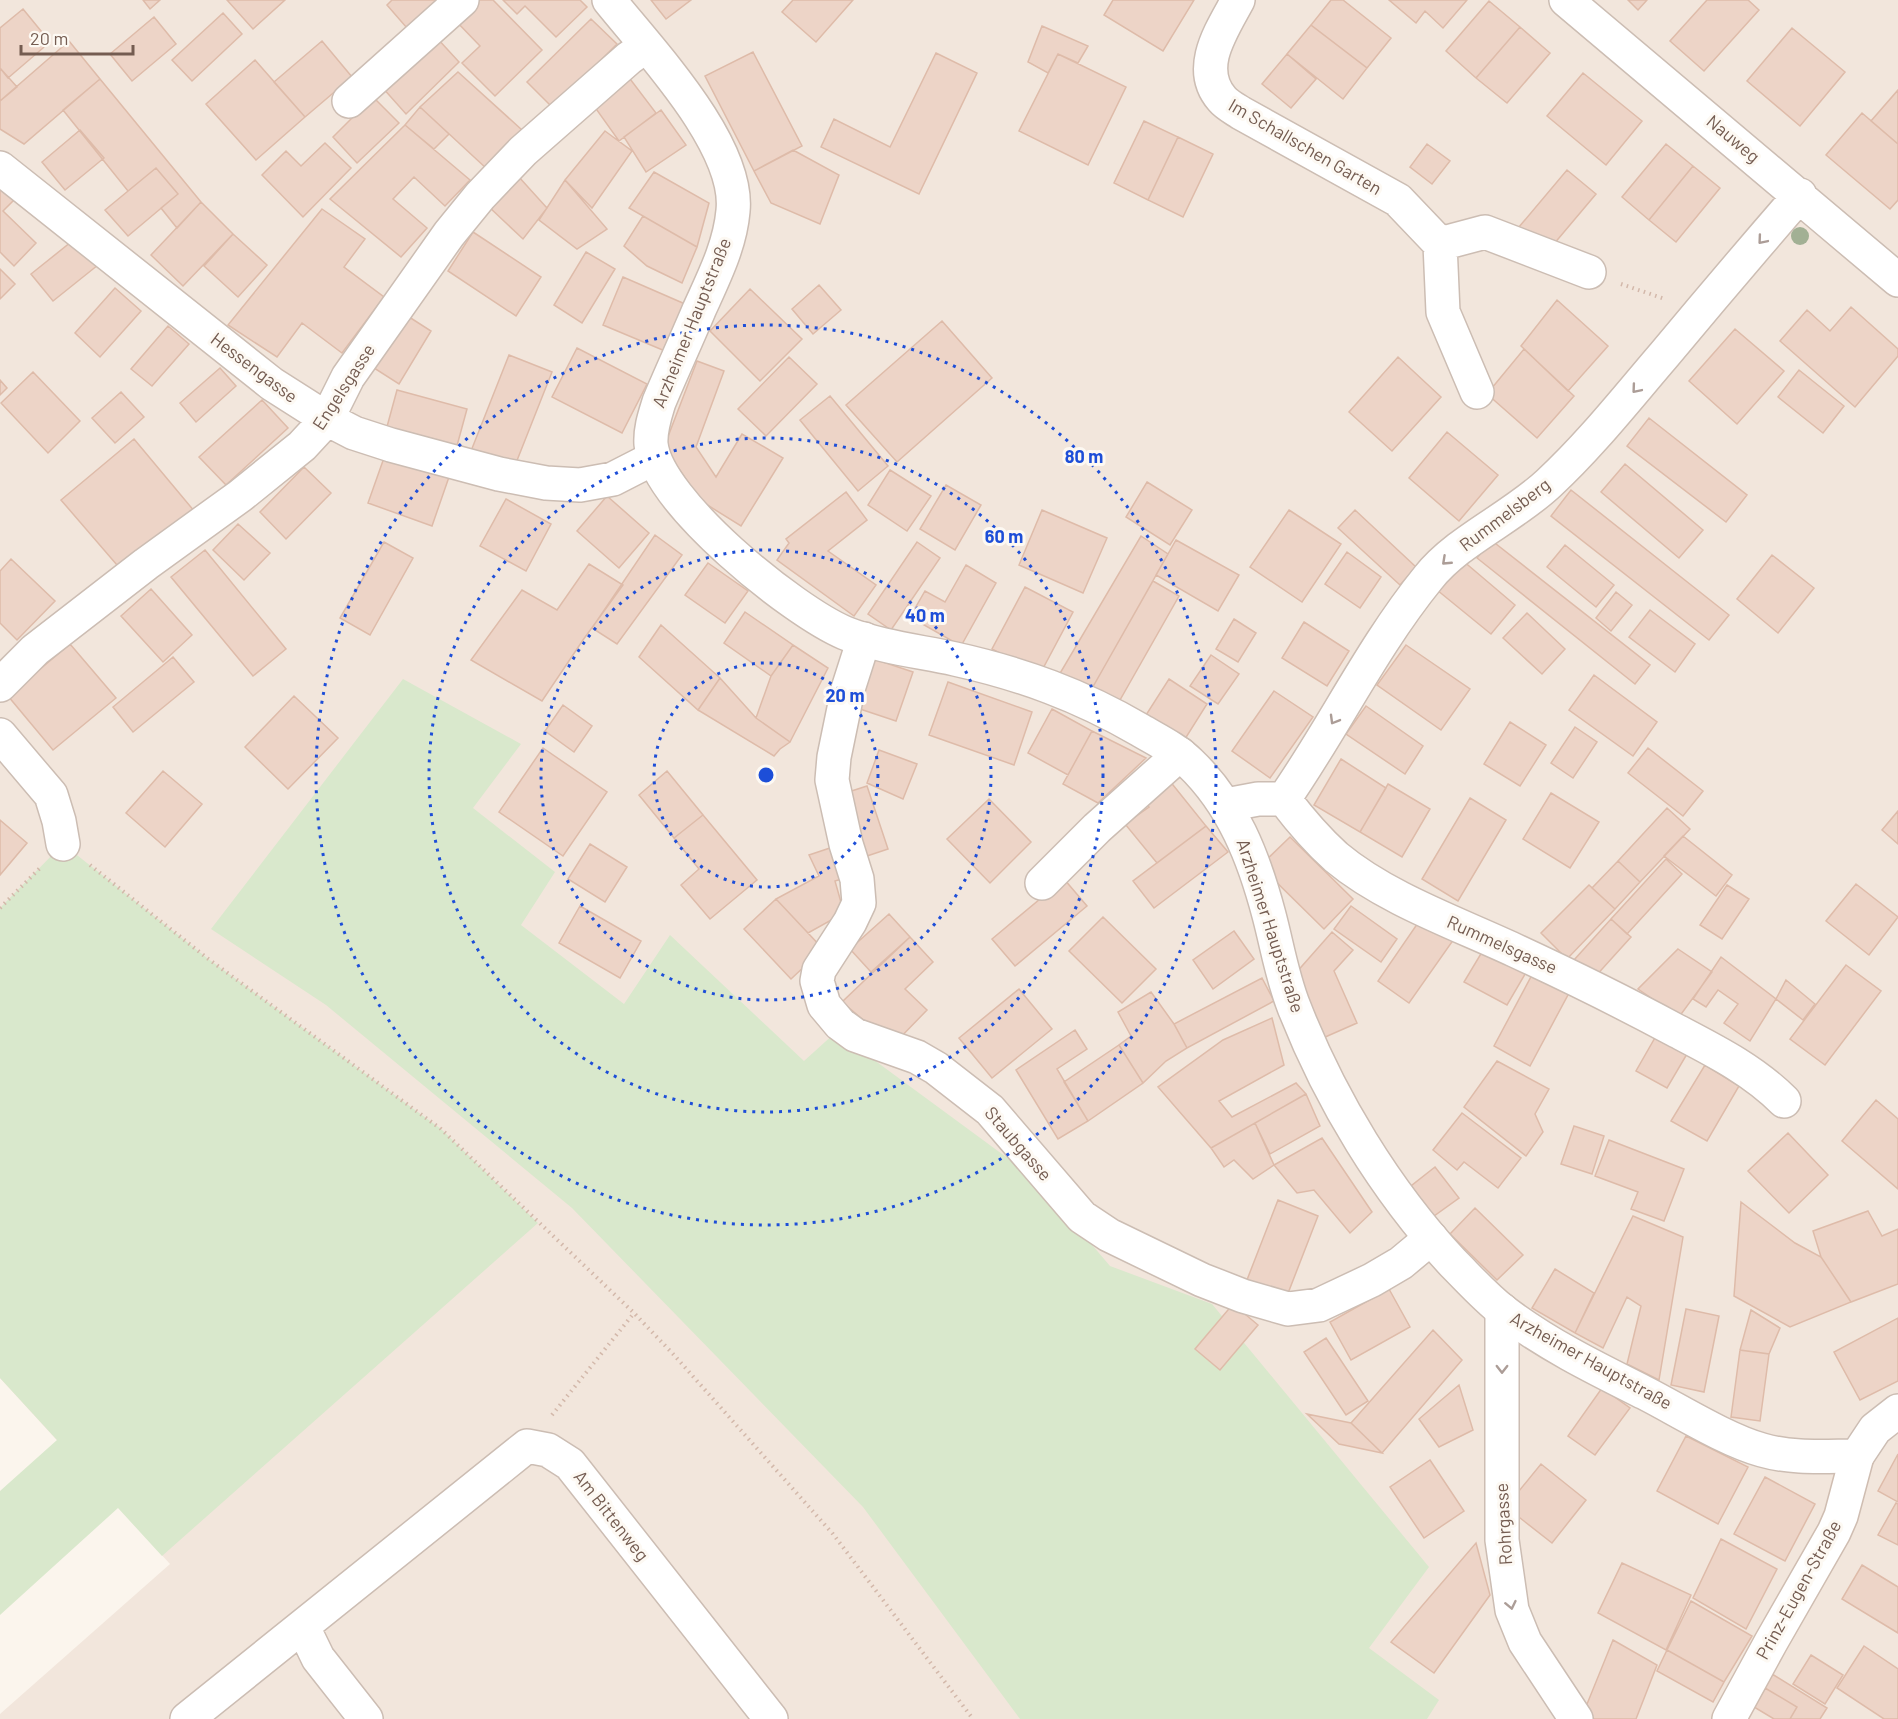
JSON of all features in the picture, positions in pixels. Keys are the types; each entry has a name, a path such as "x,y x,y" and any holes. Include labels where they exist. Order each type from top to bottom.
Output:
{"street":[{"path":"349,101 462,0"},
{"name":"Arzheimer Hauptstraße","path":"609,0 682,91 710,131 732,186 731,223 722,256 659,402 652,427 651,444 654,458 670,487 693,517 763,579 826,624 864,639 1007,671 1036,681 1118,717 1180,754 1208,782 1226,805 1248,849 1259,880 1286,984 1303,1028 1341,1105 1372,1159 1399,1199 1481,1292 1530,1330 1597,1368 1732,1438 1762,1450 1799,1456 1857,1456"},
{"name":"Im Schallschen Garten","path":"1238,0 1214,46 1210,63 1212,84 1222,100 1241,113 1398,200 1440,244"},
{"name":"Nauweg","path":"1566,0 1898,280"},
{"name":"Engelsgasse","path":"0,685 35,650 146,564 240,496 302,446 327,419 348,377 449,234 480,196 524,152 645,46"},
{"name":"Hessengasse","path":"0,168 272,384 327,419 354,433 499,474 546,483 580,485 613,479 654,458"},
{"name":"Rummelsberg","path":"1284,800 1310,763 1351,690 1388,631 1429,576 1454,553 1525,504 1572,460 1630,396 1800,195"},
{"path":"1477,392 1443,312 1440,244 1485,232 1589,272"},
{"name":"Staubgasse","path":"864,639 848,689 834,757 832,780 846,844 857,879 859,903 850,922 819,970 817,981 824,1005 840,1024 855,1035 917,1057 936,1068 990,1110 1083,1217 1109,1235 1202,1280 1244,1296 1288,1309 1319,1305 1391,1269 1431,1238"},
{"path":"0,735 51,795 63,844"},
{"path":"1042,883 1097,828 1180,754"},
{"path":"1226,805 1258,799 1284,800"},
{"name":"Rummelsgasse","path":"1284,800 1314,836 1363,876 1424,910 1573,977 1729,1059 1766,1084 1784,1101"},
{"name":"Rohrgasse","path":"1502,1310 1502,1540 1512,1610 1525,1642 1576,1719"},
{"name":"Prinz-Eugen-Straße","path":"1729,1719 1834,1532 1841,1516 1857,1456 1875,1429 1898,1411"},
{"path":"187,1719 526,1446"},
{"name":"Am Bittenweg","path":"526,1446 548,1450 570,1464 771,1719"},
{"path":"303,1627 318,1658 366,1719"}],"path":[{"path":"1589,272 1671,301"},
{"path":"0,908 63,844 207,958 441,1129 634,1313 674,1355 833,1534 973,1719"},
{"path":"526,1446 634,1313"}],"shaded area":[{"path":"0,0 1898,0 1898,1719 0,1719 0,1714 170,1564 0,1378"}],"green space":[{"path":"403,679 521,744 473,808 555,872 521,925 624,1004 670,935 804,1061 836,1032 1036,1179 1110,1266 1212,1304 1429,1567 1369,1648 1439,1700 1427,1719 1020,1719 863,1507 572,1208 326,1005 211,929"},
{"path":"63,844 207,958 441,1129 538,1223 162,1556 118,1508 0,1615 0,1491 57,1440 0,1378 0,908"}],"building":[{"path":"143,0 160,0 150,9"},
{"path":"227,0 285,0 253,29"},
{"path":"392,0 448,0 413,35 387,5"},
{"path":"475,0 493,0 542,50 495,96 462,63 480,46 455,20"},
{"path":"503,0 580,0 587,7 556,37 525,6 517,14"},
{"path":"651,0 691,0 666,19"},
{"path":"793,0 853,0 816,42 782,12"},
{"path":"1113,0 1194,0 1163,51 1104,15"},
{"path":"1331,0 1343,0 1391,38 1367,68 1311,25"},
{"path":"1389,0 1467,0 1443,28 1425,11 1416,23"},
{"path":"1628,0 1647,0 1638,10"},
{"path":"1707,0 1748,0 1759,10 1704,71 1670,41"},
{"path":"1489,1 1520,27 1476,78 1446,51"},
{"path":"23,9 50,42 8,78 0,68 0,28"},
{"path":"223,13 242,34 192,81 172,60"},
{"path":"154,17 176,44 132,81 110,54"},
{"path":"591,19 617,44 553,108 527,82"},
{"path":"1311,25 1367,68 1343,99 1287,54"},
{"path":"1042,26 1088,46 1078,63 1058,54 1048,73 1028,62"},
{"path":"1520,27 1550,53 1507,103 1476,78"},
{"path":"1792,28 1845,72 1800,126 1747,81"},
{"path":"436,37 459,62 406,114 382,87"},
{"path":"69,41 100,79 24,144 0,129 0,101"},
{"path":"322,41 352,77 305,117 274,82"},
{"path":"753,52 802,146 754,171 705,76"},
{"path":"936,53 977,73 919,194 821,147 834,119 890,147"},
{"path":"1058,54 1126,87 1088,165 1019,131"},
{"path":"1287,54 1316,79 1291,108 1262,84"},
{"path":"255,60 305,117 256,160 206,104"},
{"path":"0,68 17,87 0,101"},
{"path":"624,71 656,113 619,141 589,99"},
{"path":"458,72 522,130 487,169 420,107"},
{"path":"1583,73 1642,121 1606,165 1547,116"},
{"path":"100,79 201,202 177,228 161,208 178,194 156,168 128,191 63,110"},
{"path":"1898,90 1898,144 1871,121"},
{"path":"373,97 399,123 357,163 333,137"},
{"path":"420,107 449,134 434,149 405,125"},
{"path":"661,110 686,145 646,172 624,137"},
{"path":"1862,113 1898,144 1898,200 1890,209 1826,155"},
{"path":"1144,121 1178,137 1148,200 1114,183"},
{"path":"405,125 470,180 445,206 414,177 393,199 427,228 401,257 330,199"},
{"path":"80,130 104,158 65,190 42,162"},
{"path":"605,131 632,151 592,208 565,180"},
{"path":"1178,137 1213,154 1183,217 1148,200"},
{"path":"325,143 351,168 303,217 262,175 286,151 301,166"},
{"path":"1427,144 1450,161 1432,184 1410,167"},
{"path":"1666,144 1693,166 1649,220 1622,197"},
{"path":"793,150 839,175 820,224 771,203 754,171"},
{"path":"1693,166 1720,188 1676,242 1649,220"},
{"path":"156,168 178,194 128,236 105,210"},
{"path":"1567,170 1596,194 1548,251 1519,227"},
{"path":"654,172 709,203 697,247 629,208"},
{"path":"518,176 547,208 523,239 488,206"},
{"path":"565,180 607,229 577,249 539,220"},
{"path":"0,183 16,198 3,211 36,243 14,266 0,252"},
{"path":"201,202 233,234 183,286 151,255"},
{"path":"322,209 365,239 344,267 384,297 342,353 302,323 277,357 228,325"},
{"path":"643,216 697,247 682,283 647,266 624,246"},
{"path":"473,232 541,277 516,316 448,271"},
{"path":"233,234 267,265 238,297 204,266"},
{"path":"76,238 98,265 53,301 31,274"},
{"path":"586,252 615,269 582,323 554,305"},
{"path":"0,269 15,284 0,299"},
{"path":"623,277 685,304 665,351 603,325"},
{"path":"819,285 841,310 813,334 792,309"},
{"path":"115,288 141,311 100,357 75,333"},
{"path":"750,289 802,339 760,381 710,331"},
{"path":"1557,300 1608,346 1568,391 1521,346"},
{"path":"1851,307 1898,349 1898,356 1855,407 1780,341 1807,310 1830,331"},
{"path":"406,315 431,331 399,384 374,368"},
{"path":"942,321 992,378 897,462 846,405"},
{"path":"168,326 189,344 152,386 131,369"},
{"path":"1735,329 1784,371 1737,424 1689,381"},
{"path":"577,348 647,384 622,433 552,397"},
{"path":"1524,349 1574,396 1537,438 1487,394"},
{"path":"509,355 552,372 514,468 471,451"},
{"path":"789,357 817,384 766,436 738,409"},
{"path":"1398,357 1441,397 1392,451 1349,412"},
{"path":"697,361 724,371 696,447 716,477 742,434 783,458 741,526 701,501 664,447"},
{"path":"220,368 236,386 196,422 180,403"},
{"path":"1799,370 1844,406 1823,433 1778,397"},
{"path":"33,372 80,421 48,453 1,403"},
{"path":"0,380 7,388 0,395"},
{"path":"397,390 467,409 455,453 385,434"},
{"path":"121,392 144,417 115,443 92,418"},
{"path":"830,396 888,466 858,491 800,420"},
{"path":"262,400 288,428 226,485 199,457"},
{"path":"1649,418 1747,495 1726,522 1627,446"},
{"path":"1447,432 1498,475 1459,521 1409,478"},
{"path":"134,439 195,512 123,572 61,500"},
{"path":"385,455 449,477 432,526 368,503"},
{"path":"1625,464 1703,530 1679,558 1601,492"},
{"path":"304,467 331,493 286,539 260,512"},
{"path":"890,470 931,496 907,531 868,505"},
{"path":"1147,482 1192,510 1170,545 1126,517"},
{"path":"946,485 981,505 955,550 920,529"},
{"path":"1571,490 1729,615 1709,640 1551,516"},
{"path":"846,492 867,520 828,551 876,585 854,616 777,560 789,543 786,539"},
{"path":"607,496 649,533 619,568 577,531"},
{"path":"506,499 551,524 526,571 480,546"},
{"path":"1042,510 1107,538 1083,593 1019,565"},
{"path":"1289,510 1341,544 1302,602 1250,567"},
{"path":"1355,510 1416,567 1400,585 1338,528"},
{"path":"238,524 270,553 244,580 213,550"},
{"path":"655,535 682,555 617,644 592,628"},
{"path":"1141,536 1168,554 1090,692 1059,675"},
{"path":"1176,540 1239,575 1218,611 1156,575"},
{"path":"1491,540 1650,665 1635,684 1477,558"},
{"path":"384,542 413,558 370,635 340,618"},
{"path":"917,542 940,558 891,630 868,614"},
{"path":"1565,545 1614,585 1596,607 1547,567"},
{"path":"205,550 286,649 253,676 171,577"},
{"path":"1347,552 1381,577 1360,608 1325,584"},
{"path":"1772,555 1814,588 1778,633 1737,599"},
{"path":"11,559 55,601 17,640 0,623 0,571"},
{"path":"1462,560 1515,605 1491,634 1437,590"},
{"path":"708,563 748,591 725,623 685,595"},
{"path":"589,564 623,585 542,701 471,660 522,590 557,610"},
{"path":"966,565 996,583 961,646 910,617 925,591 945,602"},
{"path":"1153,581 1179,596 1116,707 1090,692"},
{"path":"1025,587 1073,612 1040,674 992,649"},
{"path":"151,589 192,635 163,662 121,616"},
{"path":"1616,592 1632,605 1611,631 1596,618"},
{"path":"1650,610 1695,644 1675,672 1629,637"},
{"path":"745,612 793,645 771,676 724,643"},
{"path":"1527,613 1565,649 1542,674 1503,638"},
{"path":"1234,619 1256,633 1238,662 1216,649"},
{"path":"1304,622 1349,651 1327,686 1282,658"},
{"path":"661,625 720,678 698,710 639,657"},
{"path":"70,644 116,698 53,750 8,696"},
{"path":"793,645 828,668 790,742 756,718 771,676"},
{"path":"1406,645 1470,689 1441,730 1377,685"},
{"path":"1211,655 1239,674 1218,704 1190,686"},
{"path":"173,657 194,682 133,732 113,707"},
{"path":"868,657 913,672 896,721 851,706"},
{"path":"1594,675 1657,722 1633,756 1569,710"},
{"path":"720,678 756,718 790,742 774,756 698,710"},
{"path":"1169,679 1207,704 1185,739 1146,715"},
{"path":"948,682 1032,712 1014,765 929,735"},
{"path":"1274,691 1313,717 1270,778 1232,751"},
{"path":"294,696 338,738 288,789 245,747"},
{"path":"563,705 592,726 574,752 545,731"},
{"path":"1366,706 1423,746 1405,774 1346,734"},
{"path":"1052,709 1092,731 1068,775 1028,753"},
{"path":"1510,722 1546,745 1520,786 1484,764"},
{"path":"1575,727 1597,742 1573,778 1551,763"},
{"path":"1092,731 1146,758 1098,803 1063,784"},
{"path":"543,748 607,792 563,856 499,812"},
{"path":"1648,748 1703,791 1683,816 1628,773"},
{"path":"879,750 917,764 903,799 867,783"},
{"path":"1341,759 1386,788 1360,832 1314,805"},
{"path":"163,771 202,804 165,847 126,813"},
{"path":"667,771 703,815 674,838 639,795"},
{"path":"1169,780 1206,826 1157,863 1125,824 1149,807 1142,798"},
{"path":"1388,784 1430,809 1402,857 1360,832"},
{"path":"867,786 888,849 858,859 836,796"},
{"path":"1551,793 1599,822 1570,868 1523,839"},
{"path":"1470,798 1506,820 1458,901 1422,879"},
{"path":"989,799 1031,842 990,883 947,839"},
{"path":"1667,808 1690,829 1640,882 1618,861"},
{"path":"1898,811 1898,844 1882,830"},
{"path":"703,815 757,880 710,919 681,885 699,869 674,838"},
{"path":"0,820 27,843 0,875"},
{"path":"1206,826 1228,852 1154,908 1133,881"},
{"path":"1683,836 1732,875 1716,896 1664,856"},
{"path":"1290,837 1353,899 1324,929 1260,866"},
{"path":"590,844 627,867 605,902 568,879"},
{"path":"833,847 845,878 835,881 844,913 808,933 776,899 819,876 809,855"},
{"path":"1666,859 1682,874 1627,934 1611,919"},
{"path":"1618,861 1640,882 1615,909 1592,888"},
{"path":"1064,879 1087,906 1015,966 992,939"},
{"path":"1856,884 1898,917 1869,955 1826,921"},
{"path":"1589,885 1615,909 1567,959 1541,933"},
{"path":"1727,885 1749,899 1722,939 1700,925"},
{"path":"776,899 823,949 791,979 744,929"},
{"path":"580,906 641,941 620,978 559,943"},
{"path":"1351,906 1397,939 1381,962 1334,929"},
{"path":"889,914 910,937 871,972 850,949"},
{"path":"1103,917 1156,969 1122,1003 1069,951"},
{"path":"1422,917 1454,939 1409,1003 1378,981"},
{"path":"1611,919 1631,937 1594,978 1574,960"},
{"path":"1234,931 1254,959 1213,989 1193,960"},
{"path":"1332,932 1353,950 1334,971 1357,1023 1323,1038 1295,974"},
{"path":"910,937 933,962 905,989 927,1010 893,1045 842,1002"},
{"path":"1485,947 1528,969 1507,1005 1464,982"},
{"path":"1678,949 1712,972 1679,1017 1638,989"},
{"path":"1721,957 1776,999 1750,1041 1724,1023 1738,1004 1718,990 1706,1007 1693,999"},
{"path":"1846,965 1881,991 1825,1065 1790,1039"},
{"path":"1533,973 1569,993 1530,1066 1494,1046"},
{"path":"1262,978 1274,1001 1187,1048 1174,1024"},
{"path":"1786,980 1815,1004 1803,1020 1776,999"},
{"path":"1019,989 1052,1029 992,1078 959,1038"},
{"path":"1151,992 1174,1024 1187,1048 1166,1061 1143,1083 1119,1045 1131,1036 1118,1012"},
{"path":"1272,1018 1284,1065 1219,1101 1232,1117 1296,1083 1306,1094 1211,1148 1158,1087 1223,1040"},
{"path":"1075,1030 1087,1049 1057,1069 1088,1121 1058,1139 1016,1070"},
{"path":"1656,1036 1687,1054 1667,1088 1636,1071"},
{"path":"1119,1045 1143,1083 1088,1121 1064,1082"},
{"path":"1497,1061 1549,1089 1535,1114 1543,1132 1526,1156 1464,1107"},
{"path":"1705,1065 1739,1086 1707,1141 1671,1121"},
{"path":"1306,1094 1320,1126 1270,1154 1255,1123"},
{"path":"1876,1100 1898,1119 1898,1189 1842,1141"},
{"path":"1462,1113 1521,1158 1498,1188 1464,1162 1457,1170 1433,1150"},
{"path":"1255,1123 1274,1165 1253,1179 1234,1160 1224,1167 1211,1148"},
{"path":"1574,1126 1604,1136 1592,1174 1561,1164"},
{"path":"1788,1133 1828,1175 1789,1213 1748,1171"},
{"path":"1322,1138 1372,1212 1350,1233 1314,1190 1297,1193 1274,1165"},
{"path":"1609,1140 1684,1169 1664,1221 1631,1209 1638,1192 1595,1176"},
{"path":"1435,1167 1459,1198 1434,1216 1411,1186"},
{"path":"1278,1200 1318,1216 1285,1301 1245,1285"},
{"path":"1741,1202 1795,1243 1821,1257 1851,1302 1790,1327 1734,1296"},
{"path":"1475,1208 1523,1255 1497,1280 1450,1234"},
{"path":"1868,1211 1882,1236 1898,1229 1898,1284 1851,1302 1821,1257 1813,1231"},
{"path":"1633,1216 1683,1237 1659,1380 1627,1364 1641,1306 1627,1297 1603,1348 1575,1333"},
{"path":"1555,1269 1594,1293 1575,1333 1532,1308"},
{"path":"1389,1289 1410,1327 1351,1360 1330,1322"},
{"path":"1233,1304 1258,1325 1220,1370 1195,1349"},
{"path":"1686,1309 1719,1316 1704,1392 1671,1385"},
{"path":"1751,1310 1780,1328 1769,1354 1740,1350"},
{"path":"1898,1318 1898,1381 1860,1400 1834,1352"},
{"path":"1433,1330 1462,1360 1382,1453 1351,1423"},
{"path":"1326,1338 1368,1401 1346,1415 1304,1352"},
{"path":"1740,1350 1769,1354 1760,1421 1731,1417"},
{"path":"1459,1385 1473,1430 1439,1447 1419,1419"},
{"path":"1602,1388 1630,1408 1595,1455 1568,1436"},
{"path":"1307,1414 1351,1423 1382,1453 1339,1444"},
{"path":"1686,1436 1748,1467 1718,1524 1657,1491"},
{"path":"1898,1454 1898,1502 1878,1491"},
{"path":"1430,1460 1464,1511 1424,1538 1390,1487"},
{"path":"1541,1464 1586,1500 1552,1543 1506,1507"},
{"path":"1765,1477 1815,1504 1785,1561 1734,1534"},
{"path":"1896,1503 1898,1504 1898,1545 1878,1535"},
{"path":"1721,1539 1777,1569 1746,1629 1693,1598"},
{"path":"1476,1543 1490,1595 1434,1673 1391,1642"},
{"path":"1622,1563 1691,1595 1666,1650 1598,1613"},
{"path":"1862,1565 1898,1587 1898,1633 1842,1599"},
{"path":"1691,1601 1752,1636 1724,1682 1667,1650"},
{"path":"1613,1640 1657,1665 1636,1719 1594,1719 1585,1709"},
{"path":"1864,1646 1898,1669 1898,1719 1884,1719 1837,1688"},
{"path":"1667,1650 1724,1682 1713,1702 1657,1671"},
{"path":"1811,1655 1843,1675 1825,1704 1793,1684"},
{"path":"1772,1674 1827,1708 1820,1719 1790,1719 1797,1707 1765,1688"},
{"path":"1765,1688 1797,1707 1790,1719 1774,1719 1754,1707"}]}
